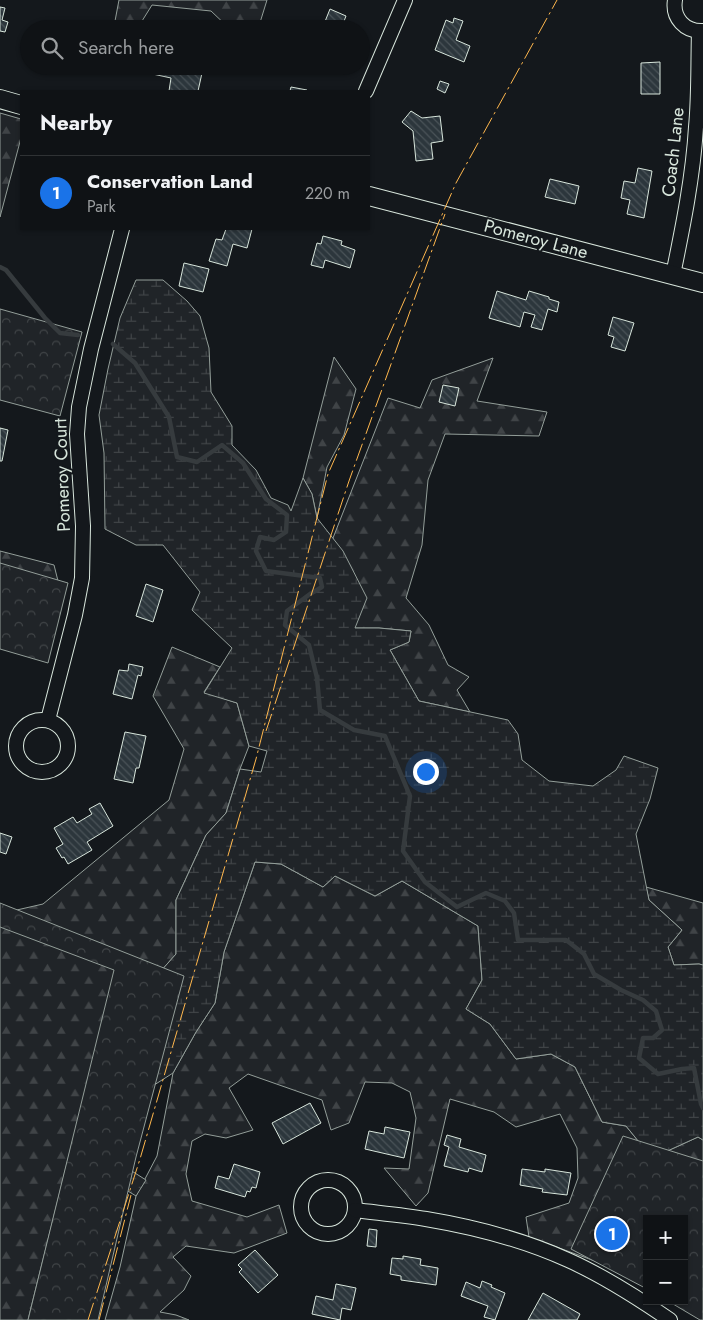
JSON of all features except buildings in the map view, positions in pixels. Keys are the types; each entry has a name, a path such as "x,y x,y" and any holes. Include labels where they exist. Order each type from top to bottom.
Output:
{"street":[{"path":"366,90 405,0"},
{"name":"Coach Lane","path":"673,275 687,203 695,148 701,32 686,28 680,22 675,15 675,0"},
{"path":"0,99 20,105"},
{"name":"Pomeroy Lane","path":"370,196 703,283"},
{"name":"Pomeroy Court","path":"48,720 75,615 82,578 83,526 77,434 79,407 91,349 122,230"},
{"path":"355,1210 444,1222 526,1244 586,1269 634,1296 670,1320"}],"green space":[{"path":"119,0 267,0 261,20 220,20 211,11 152,5 143,20 115,20"},
{"path":"0,113 20,119 20,142 0,217"},
{"path":"136,280 163,280 187,301 200,316 209,348 211,392 232,426 232,445 256,470 271,498 288,505 291,511 303,478 312,494 317,518 343,551 367,598 355,628 411,631 409,642 390,650 419,701 508,720 518,734 522,760 549,781 593,786 616,770 624,756 658,768 650,799 636,834 649,900 682,930 668,947 674,965 703,965 703,1140 698,1137 652,1158 626,1126 602,1122 575,1067 551,1054 516,1059 490,1024 466,1009 482,980 478,926 402,881 375,896 335,876 323,887 281,864 255,862 224,952 215,1003 173,1073 151,1087 127,1168 146,1180 136,1196 102,1175 152,981 176,954 176,900 206,835 226,813 240,769 261,772 267,751 249,746 237,703 204,693 232,648 192,610 200,592 163,545 136,545 105,529 104,453 99,415 120,318"},
{"path":"0,309 82,332 60,416 0,400"},
{"path":"334,357 356,389 344,435 327,467 317,518 312,494 303,478"},
{"path":"493,358 477,401 547,412 539,436 445,434 428,480 422,545 406,598 429,625 448,665 469,677 457,690 470,712 419,701 390,650 409,642 411,631 355,628 333,538 388,398 420,408 432,380"},
{"path":"0,551 54,565 61,593 0,631"},
{"path":"0,563 68,583 48,663 0,649"},
{"path":"172,647 220,667 204,692 237,703 249,746 226,813 206,835 176,900 176,954 152,981 73,1139 28,1320 0,1320 0,909 8,912 43,904 169,800 184,749 153,696"},
{"path":"255,862 281,864 323,887 335,876 375,896 402,881 478,926 482,980 466,1009 490,1024 516,1059 551,1054 575,1067 602,1122 626,1126 652,1158 698,1137 703,1140 703,1270 688,1230 688,1215 643,1215 643,1286 625,1272 529,1237 526,1217 569,1203 578,1178 577,1148 560,1114 516,1127 494,1112 450,1099 428,1193 416,1206 384,1168 409,1169 416,1118 410,1092 392,1083 365,1082 349,1123 331,1130 322,1100 248,1074 229,1088 253,1130 226,1138 205,1134 192,1141 186,1174 192,1201 247,1217 279,1205 287,1233 234,1253 186,1246 173,1257 191,1276 184,1290 160,1312 189,1320 105,1320 120,1267 136,1196 157,1156 173,1073 215,1003 224,952"},
{"path":"646,887 703,903 703,965 674,965 668,947 682,930 649,900"},
{"path":"0,903 184,976 136,1157 98,1320 28,1320 114,970 0,927"},
{"path":"623,1136 703,1161 703,1320 675,1305 688,1305 688,1215 643,1215 643,1287 571,1249"}],"waterway":[{"path":"0,267 6,270 45,318 60,333 78,335"},
{"path":"113,344 135,363 169,417 177,457 197,462 222,445 243,463 266,499 287,515 286,532 274,540 260,537 256,551 266,571 320,578 322,587 287,611 285,625 309,645 317,678 320,710 354,730 385,736 410,796 403,851 425,882 457,907 486,893 505,901 514,913 518,940 566,940 584,954 594,974 643,1000 656,1011 662,1030 653,1038 643,1038 639,1058 658,1074 694,1068 703,1108"}],"power":[{"path":"88,1320 140,1159 256,759 328,474 456,183 557,0"},
{"path":"266,731 349,481 445,214"},
{"path":"99,1320 131,1195"}],"place":[{"name":"Conservation Land","path":"612,1234"}]}
